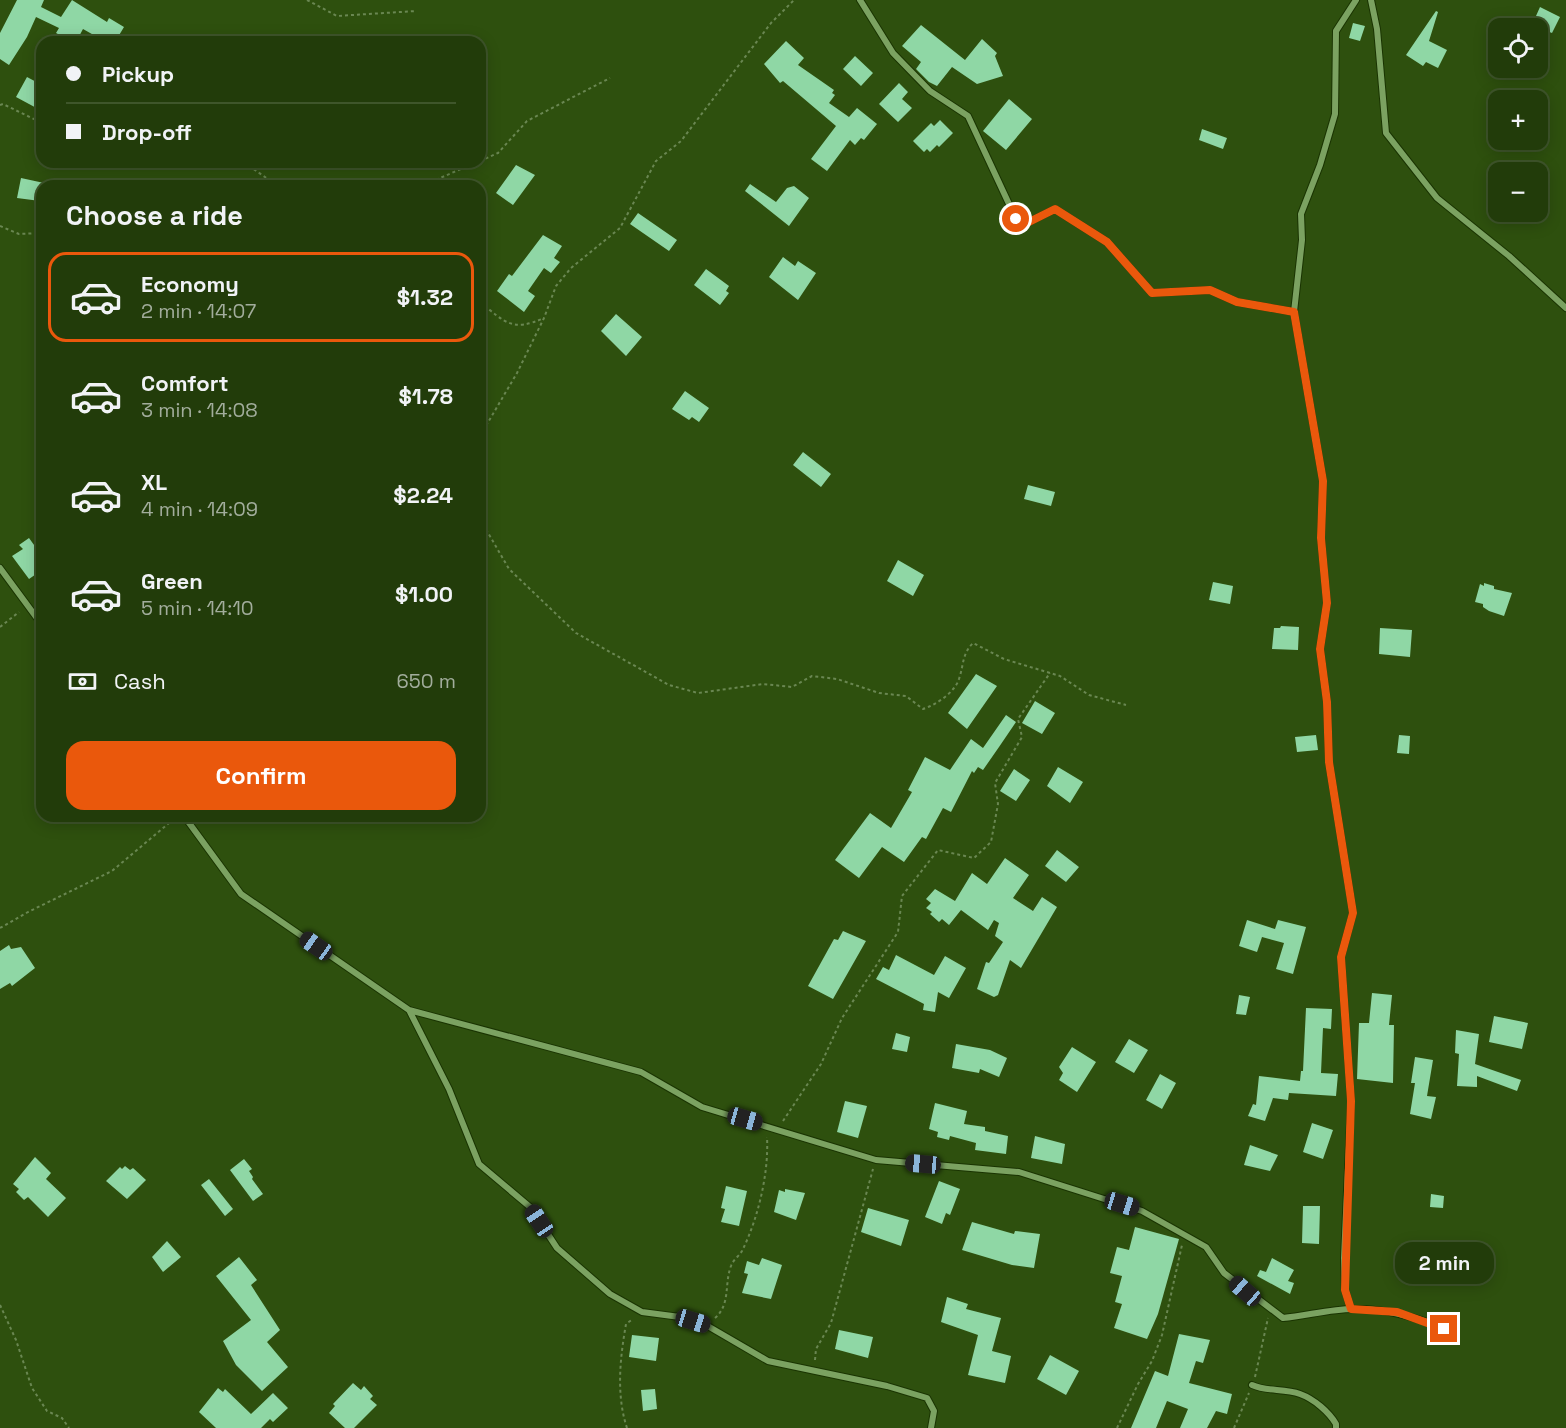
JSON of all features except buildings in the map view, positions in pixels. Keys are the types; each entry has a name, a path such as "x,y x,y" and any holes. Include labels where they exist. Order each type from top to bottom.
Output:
{"street":[{"path":"860,0 893,53 930,91 968,116 1016,219 1025,224 1055,209 1107,242 1152,293 1210,290 1237,302 1294,312"},
{"path":"1351,1309 1345,1290 1344,1258 1351,1101 1341,957 1353,913 1329,762 1327,702 1320,649 1327,603 1321,538 1323,481 1294,312 1302,240 1301,214 1320,165 1335,114 1336,31 1356,0"},
{"path":"1371,0 1377,30 1386,133 1437,198 1509,256 1566,308"},
{"path":"0,568 36,617"},
{"path":"188,822 241,894 409,1010 641,1072 702,1107 767,1125 876,1161 1019,1172 1142,1211 1206,1247 1224,1273 1283,1318 1351,1309 1397,1312 1444,1329"},
{"path":"409,1010 449,1089 479,1164 530,1207 557,1248 610,1294 642,1312 680,1317 706,1325 768,1361 814,1369 927,1398 934,1411 932,1428"},
{"path":"1252,1385 1300,1394 1329,1412 1336,1428"}],"path":[{"path":"307,0 337,16 416,11"},
{"path":"486,426 518,373 544,318 556,286 571,268 620,228 656,162 681,141 771,23 794,0"},
{"path":"486,158 498,153 527,121 610,78"},
{"path":"0,105 3,104 36,120"},
{"path":"252,168 269,180"},
{"path":"435,180 462,168"},
{"path":"0,226 18,234 36,233"},
{"path":"486,308 506,323 525,327 544,318"},
{"path":"486,529 509,569 576,633 669,685 698,693 763,684 792,687 812,676 837,679 879,693 906,696 923,709 936,705 959,681 965,651 973,643 1004,659 1050,673 1089,695 1126,705"},
{"path":"0,627 28,606"},
{"path":"777,1129 821,1064 843,1018 898,932 902,896 938,850 974,858 991,842 998,804 995,783 1022,737 1018,719 1050,673"},
{"path":"0,928 112,871 170,822"},
{"path":"706,1325 723,1311 731,1264 741,1252 754,1216 768,1155 767,1125"},
{"path":"814,1369 816,1349 831,1323 876,1161"},
{"path":"1117,1428 1152,1361 1162,1335 1184,1233"},
{"path":"0,1305 16,1340 32,1388 47,1411 62,1418 69,1428"},
{"path":"1234,1428 1259,1366 1269,1309"},
{"path":"627,1428 623,1415 619,1363 626,1324 642,1312"}],"route":[{"path":"1016,219 1025,224 1055,209 1107,242 1152,293 1210,290 1237,302 1294,312 1323,481 1321,538 1327,603 1320,649 1327,702 1329,762 1353,913 1341,957 1342,1007 1351,1101 1344,1258 1345,1290 1351,1309 1397,1312 1444,1329"}]}
